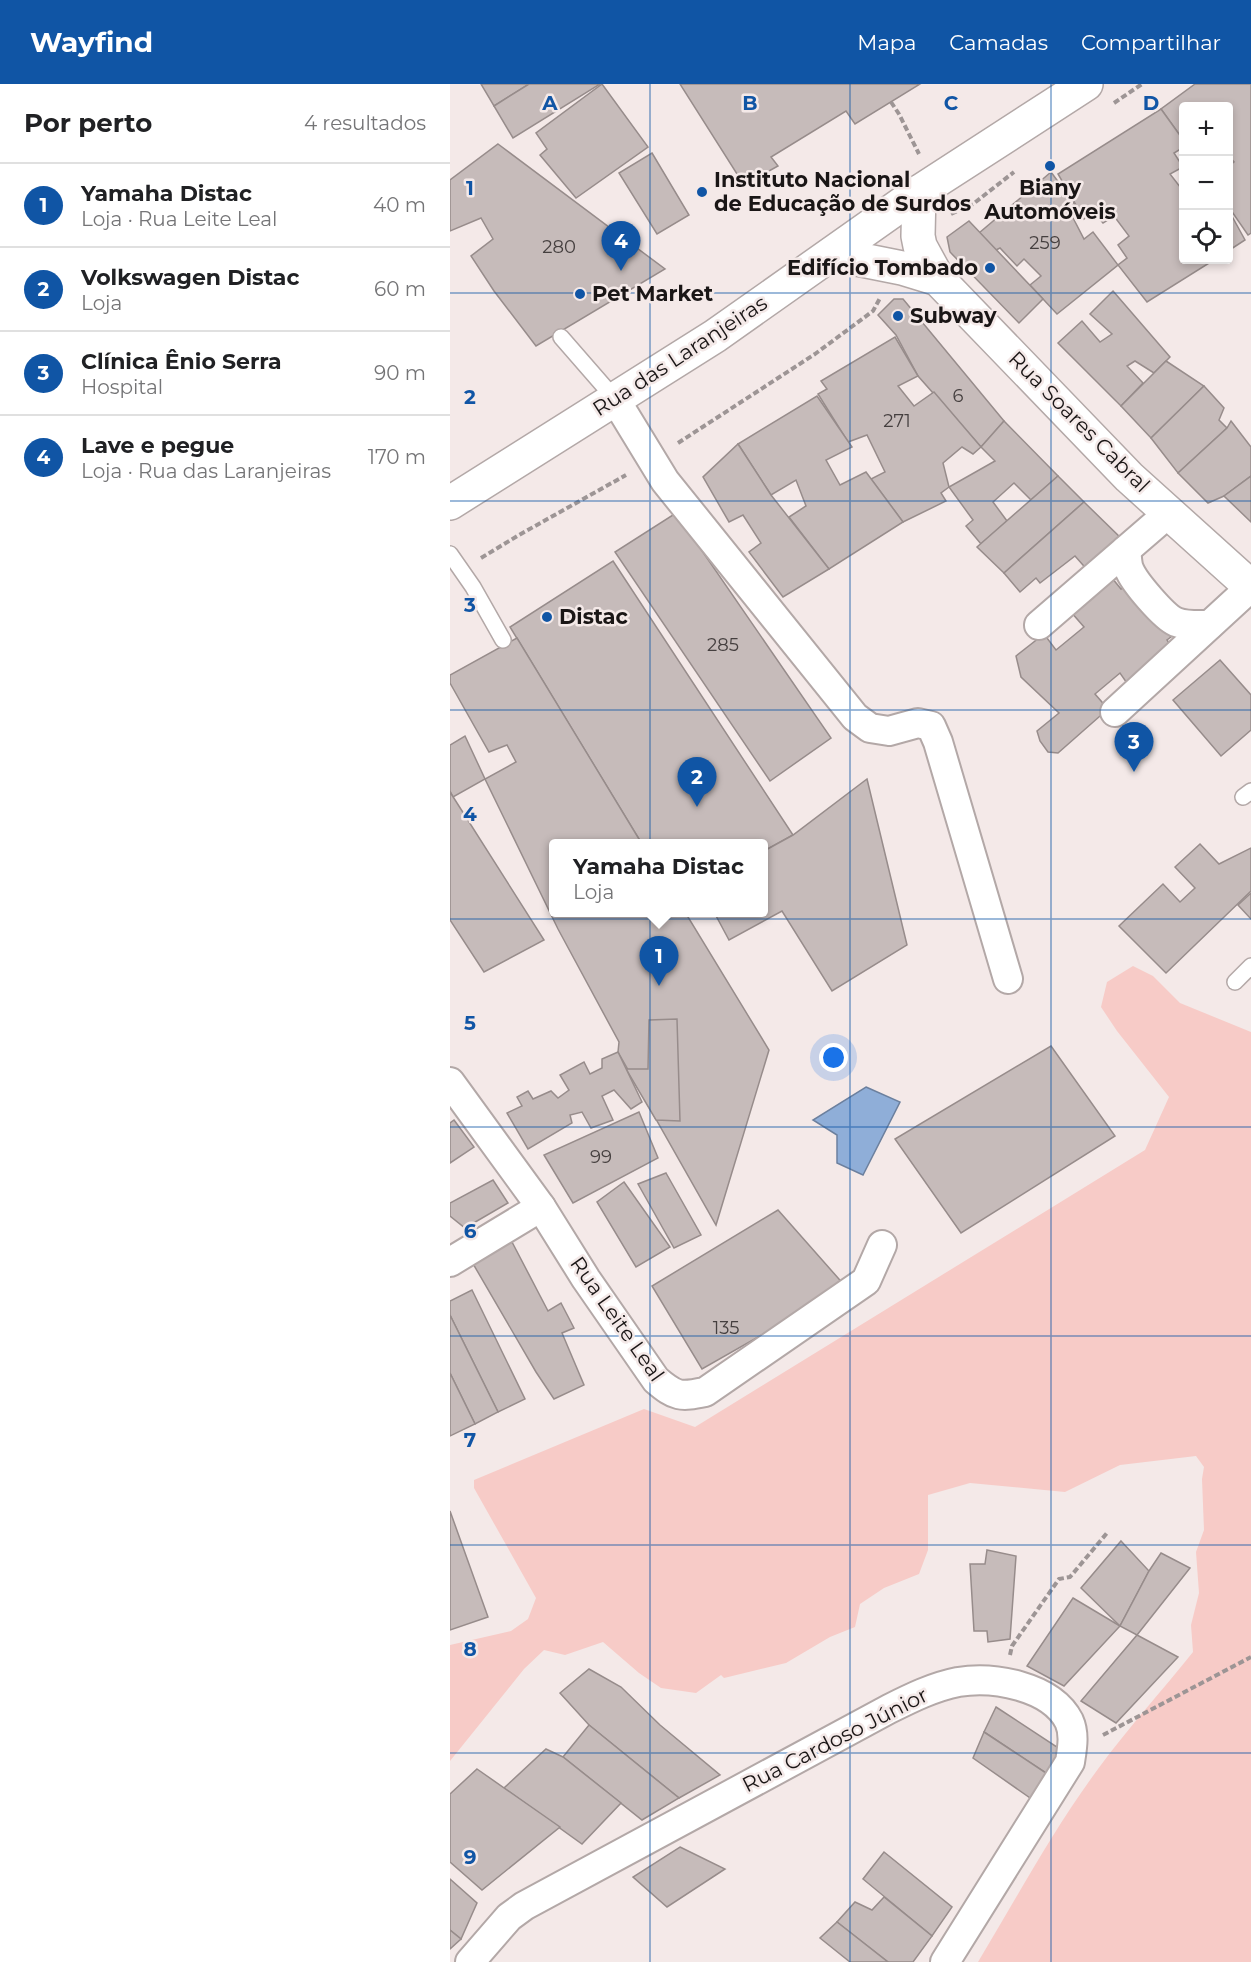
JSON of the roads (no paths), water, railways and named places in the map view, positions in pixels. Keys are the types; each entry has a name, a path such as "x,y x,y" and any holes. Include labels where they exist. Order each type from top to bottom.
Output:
{"main road":[{"name":"Rua das Laranjeiras","path":"450,503 715,336 919,192 1086,84"},
{"path":"919,192 918,236 920,246 938,279"},
{"name":"Rua Soares Cabral","path":"832,254 902,268 938,279 1130,477 1251,587"}],"street":[{"path":"615,399 665,481 855,717 870,728 889,731 918,723 931,726 938,742 1008,979"},
{"path":"1039,625 1170,512"},
{"path":"1126,550 1128,568 1164,612 1176,622 1197,626 1209,625"},
{"path":"1115,712 1251,587"},
{"name":"Rua Leite Leal","path":"450,1082 541,1207 586,1279 656,1380 670,1391 684,1396 705,1392 866,1281 882,1245"},
{"path":"450,1262 541,1207"},
{"name":"Rua Cardoso Júnior","path":"470,1962 509,1917 524,1906 889,1709 933,1689 957,1682 988,1680 1004,1682 1020,1686 1043,1697 1061,1710 1070,1722 1072,1732 1073,1747 1070,1762 945,1962"}],"lane":[{"path":"561,337 615,399"},
{"path":"450,554 473,587 503,640"},
{"path":"1235,982 1251,966"}],"water":[{"path":"866,1087 900,1102 863,1175 837,1163 837,1135 813,1120"}],"place":[{"name":"Biany Automóveis","path":"1050,166"},
{"name":"Instituto Nacional de Educação de Surdos","path":"702,192"},
{"name":"Edifício Tombado","path":"990,268"},
{"name":"Lave e pegue","path":"621,271"},
{"name":"Pet Market","path":"580,294"},
{"name":"Subway","path":"898,316"},
{"name":"Distac","path":"547,617"},
{"name":"Clínica Ênio Serra","path":"1134,772"},
{"name":"Volkswagen Distac","path":"697,807"},
{"name":"Yamaha Distac","path":"659,986"}]}
